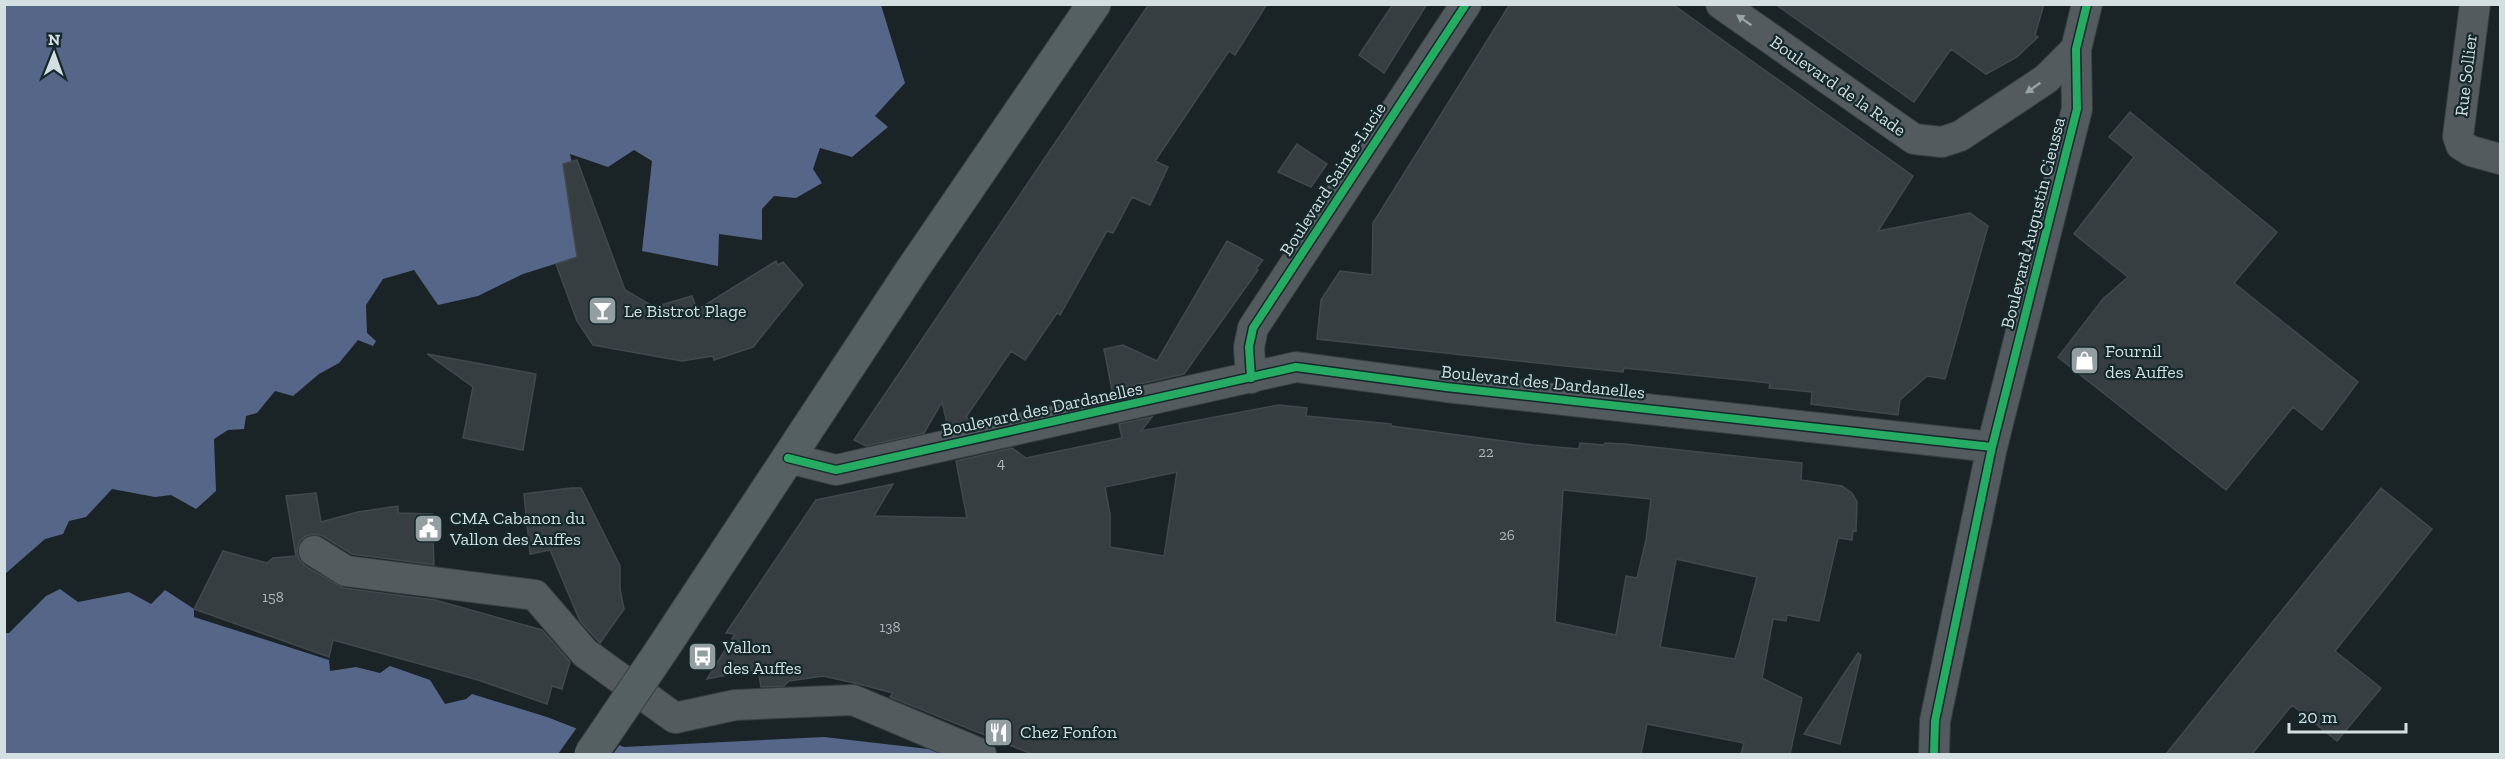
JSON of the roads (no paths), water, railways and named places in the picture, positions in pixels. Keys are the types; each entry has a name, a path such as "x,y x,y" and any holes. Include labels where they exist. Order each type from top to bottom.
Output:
{"main road":[{"path":"591,754 912,270 1094,4"}],"street":[{"name":"Boulevard Sainte-Lucie","path":"1251,378 1249,348 1253,328 1466,4"},
{"name":"Boulevard de la Rade","path":"1721,4 1914,139 1942,142 1960,136 2046,79 2076,49"},
{"name":"Boulevard Augustin Cieussa","path":"1992,447 2077,108 2076,49 2087,4"},
{"name":"Rue Sollier","path":"2477,5 2458,136 2461,145 2471,151 2500,159"},
{"name":"Boulevard des Dardanelles","path":"788,458 836,470 1296,367 1446,387 1992,447"},
{"path":"1934,754 1935,721 1992,447"},
{"path":"314,551 346,572 535,595 585,653 675,718 735,705 853,700 981,754"}],"water":[{"path":"5,5 881,5 905,83 875,116 888,127 852,157 820,148 813,169 822,183 796,198 774,196 762,209 762,240 719,234 718,266 642,251 652,161 634,150 608,167 570,154 576,182 571,217 577,257 523,274 478,296 438,305 414,270 383,279 366,305 367,333 376,341 373,346 358,340 339,363 319,374 293,396 275,391 257,413 246,416 244,429 228,430 214,439 216,491 196,509 171,495 155,497 112,489 86,517 69,521 63,534 45,539 5,574"},
{"path":"60,589 78,602 129,592 151,604 165,590 194,609 194,617 329,660 330,671 356,667 380,673 390,666 430,680 445,704 466,699 472,694 547,717 624,747 824,737 937,750 939,754 5,754 4,633 9,633 46,596"}],"place":[{"name":"Le Bistrot Plage","path":"603,311"},
{"name":"Fournil des Auffes","path":"2084,361"},
{"name":"CMA Cabanon du Vallon des Auffes","path":"429,528"},
{"name":"Vallon des Auffes","path":"702,657"},
{"name":"Chez Fonfon","path":"999,732"}]}
